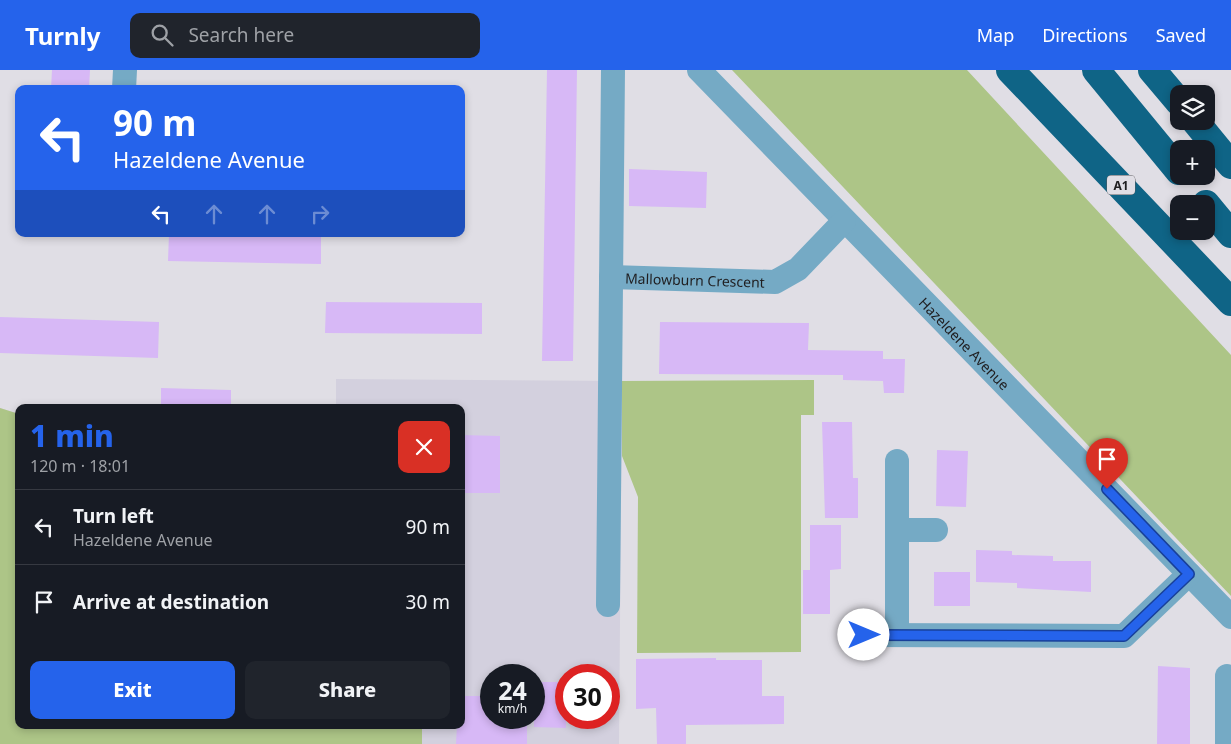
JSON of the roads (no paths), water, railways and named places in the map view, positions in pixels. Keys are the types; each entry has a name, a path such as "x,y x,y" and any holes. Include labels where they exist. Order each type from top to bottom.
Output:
{"highway":[{"name":"A1","path":"1010,70 1231,302"},
{"path":"1096,70 1170,160"},
{"path":"1152,70 1170,91"},
{"path":"1202,130 1231,166"},
{"path":"1190,185 1199,195"},
{"path":"1215,215 1231,234"}],"street":[{"path":"124,85 125,70"},
{"name":"Mallowburn Crescent","path":"608,605 613,70"},
{"name":"Hazeldene Avenue","path":"699,70 1231,617"},
{"name":"Mallowburn Crescent","path":"611,277 775,282 798,269 844,221"},
{"path":"897,462 897,635"},
{"path":"897,530 936,530"},
{"path":"864,635 1124,636 1189,574"},
{"path":"1227,676 1227,744"}]}
